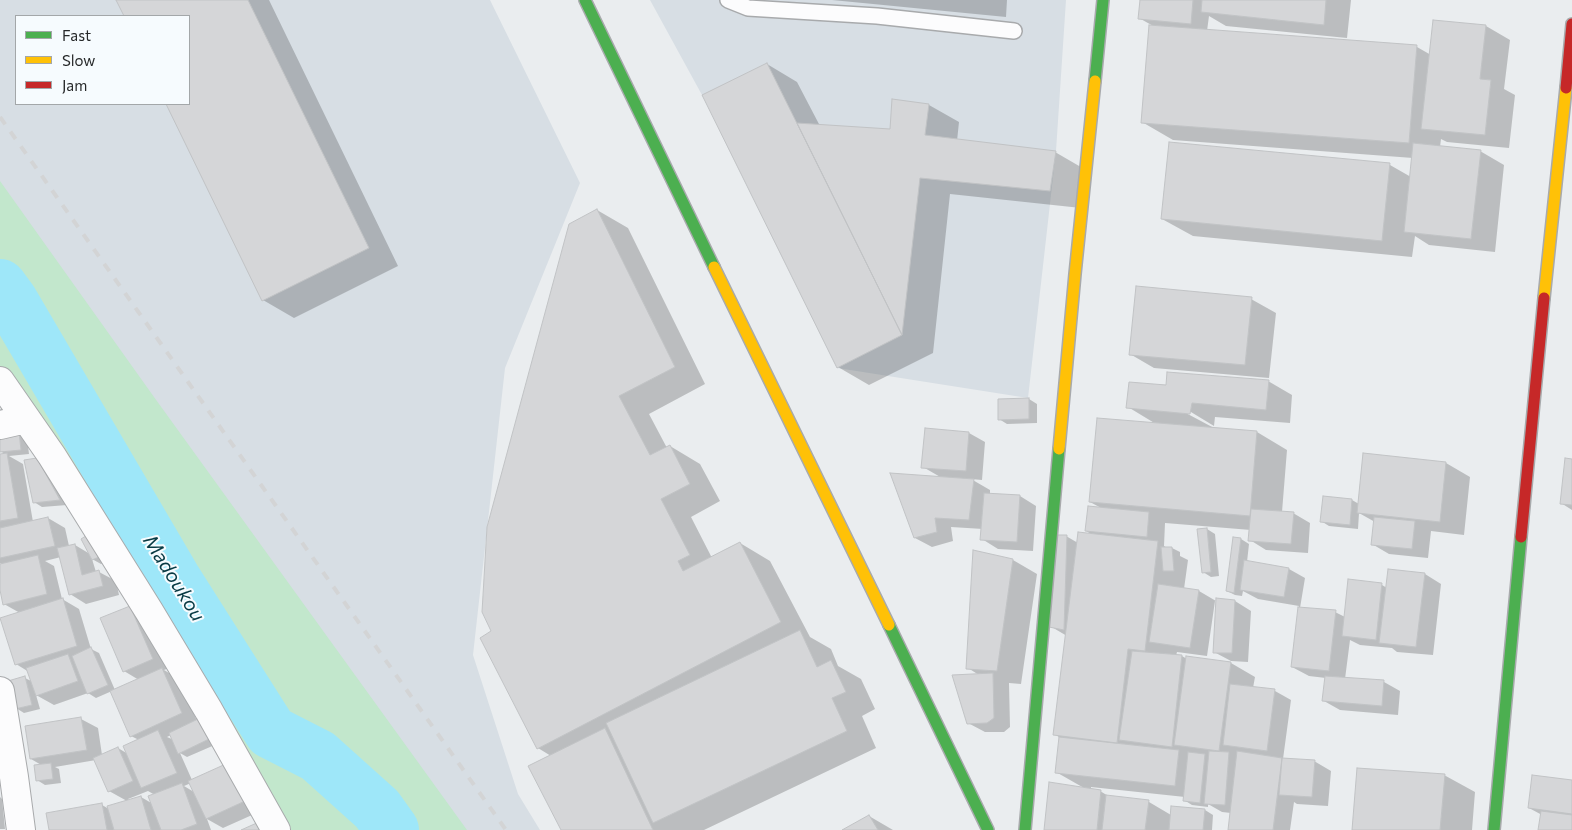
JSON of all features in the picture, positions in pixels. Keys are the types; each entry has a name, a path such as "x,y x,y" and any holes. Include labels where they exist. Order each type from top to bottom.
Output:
{"street":[{"path":"585,0 988,830"},
{"path":"1025,830 1075,274 1103,0"},
{"path":"1494,830 1572,24"},
{"path":"0,381 52,456 149,611 209,711 276,830"},
{"path":"0,425 26,419"},
{"path":"0,691 7,778 20,830"}],"lane":[{"path":"728,0 748,8 877,16 1014,31"}],"shaded area":[{"path":"0,0 490,0 580,183 505,368 473,655 518,794 540,830 447,830 0,187"},
{"path":"650,0 1066,0 1056,151 1028,398 837,368 702,95"}],"green space":[{"path":"0,181 467,830 275,830 0,381"}],"building":[{"path":"116,0 248,0 369,248 262,301 166,105 190,105 190,15 124,15"},
{"path":"1140,0 1193,0 1191,24 1138,19"},
{"path":"1202,0 1326,0 1324,25 1201,12"},
{"path":"1433,20 1486,25 1480,79 1491,80 1485,135 1421,129"},
{"path":"1149,25 1417,45 1409,143 1141,123"},
{"path":"767,63 902,335 837,368 702,95"},
{"path":"892,99 929,104 925,135 1056,151 1050,191 920,178 902,335 797,123 890,129"},
{"path":"1169,142 1390,163 1382,241 1161,219"},
{"path":"1413,143 1481,150 1471,239 1404,232"},
{"path":"597,209 675,367 619,396 650,455 670,445 690,484 661,499 690,555 678,561 683,571 740,542 781,622 537,749 480,638 491,631 482,612 487,527 569,224"},
{"path":"1136,286 1252,297 1245,365 1129,355"},
{"path":"1167,372 1269,380 1266,410 1192,403 1190,414 1126,408 1129,382 1166,385"},
{"path":"1029,398 1029,419 998,420 998,399"},
{"path":"1097,418 1257,431 1250,516 1089,502"},
{"path":"925,428 969,432 966,471 921,468"},
{"path":"19,432 21,450 0,452 0,434"},
{"path":"7,453 18,518 0,521 0,454"},
{"path":"1363,453 1446,462 1440,522 1357,513"},
{"path":"37,458 60,500 33,503 24,460"},
{"path":"1565,458 1572,459 1572,505 1560,504"},
{"path":"890,473 974,479 969,520 935,518 937,532 914,538"},
{"path":"984,493 1020,495 1017,542 980,540"},
{"path":"1323,496 1352,499 1350,525 1320,522"},
{"path":"1088,506 1149,512 1147,537 1085,531"},
{"path":"1251,509 1294,512 1291,544 1248,541"},
{"path":"48,517 55,546 0,558 0,528"},
{"path":"1374,517 1415,521 1412,549 1371,545"},
{"path":"1207,528 1211,572 1202,573 1197,529"},
{"path":"1078,532 1158,541 1145,651 1128,649 1117,743 1053,735"},
{"path":"89,534 101,556 92,560 81,539"},
{"path":"1055,535 1067,535 1064,630 1049,627"},
{"path":"1233,537 1241,538 1234,593 1226,591"},
{"path":"75,544 82,575 99,570 103,586 69,595 57,548"},
{"path":"1161,547 1172,547 1174,571 1163,571"},
{"path":"973,550 1013,559 997,671 966,669"},
{"path":"38,555 47,594 3,605 0,590 0,564"},
{"path":"1244,560 1289,568 1284,597 1240,590"},
{"path":"1388,569 1425,573 1416,647 1379,643"},
{"path":"1348,579 1382,583 1376,640 1342,636"},
{"path":"1158,584 1199,590 1190,648 1149,642"},
{"path":"63,598 77,646 15,665 0,618"},
{"path":"1216,598 1235,600 1232,653 1213,653"},
{"path":"130,606 153,659 123,672 100,618"},
{"path":"1298,607 1336,610 1329,671 1291,667"},
{"path":"800,630 817,667 831,660 846,692 832,698 847,731 653,823 606,723"},
{"path":"91,647 108,685 87,694 72,656"},
{"path":"1132,651 1182,655 1172,747 1119,740"},
{"path":"68,654 78,681 36,696 26,668"},
{"path":"1186,656 1231,662 1219,751 1174,745"},
{"path":"162,668 182,713 130,737 110,691"},
{"path":"993,673 994,718 987,723 967,724 952,675"},
{"path":"25,676 32,705 15,709 8,681"},
{"path":"1325,676 1384,680 1382,706 1322,701"},
{"path":"1230,684 1275,689 1267,751 1223,745"},
{"path":"81,717 87,750 30,759 25,726"},
{"path":"200,718 209,739 178,754 169,733"},
{"path":"605,728 653,830 561,830 528,766"},
{"path":"158,730 177,773 141,788 123,746"},
{"path":"1059,737 1179,750 1175,786 1055,773"},
{"path":"118,747 133,781 108,792 93,758"},
{"path":"1209,751 1229,752 1225,805 1204,804"},
{"path":"1237,751 1282,758 1273,830 1228,830"},
{"path":"1188,752 1205,754 1200,803 1183,801"},
{"path":"1282,758 1315,760 1312,797 1279,795"},
{"path":"51,763 53,779 36,781 34,765"},
{"path":"228,763 245,801 206,819 188,781"},
{"path":"1357,768 1445,774 1440,830 1352,830"},
{"path":"1532,775 1572,780 1572,814 1528,808"},
{"path":"1049,782 1101,790 1097,830 1044,830"},
{"path":"182,783 197,824 181,830 161,830 148,796"},
{"path":"1106,795 1149,800 1145,830 1102,830"},
{"path":"141,796 151,830 114,830 107,806"},
{"path":"102,803 107,830 49,830 46,813"},
{"path":"1171,806 1205,809 1203,830 1169,830"},
{"path":"1541,811 1572,815 1572,830 1538,830"},
{"path":"869,815 878,830 842,830"},
{"path":"259,822 262,830 241,830"}],"waterway":[{"name":"Madoukou","path":"0,286 11,301 174,579 271,732 318,756 377,809 392,830"}],"railway":[{"path":"0,117 506,830"}],"traffic: fast":[{"path":"585,0 714,267"},
{"path":"1095,81 1103,0"},
{"path":"1025,830 1059,449"},
{"path":"1494,830 1521,537"},
{"path":"889,625 988,830"}],"traffic: slow":[{"path":"1059,449 1095,81"},
{"path":"1544,298 1566,88"},
{"path":"714,267 889,625"}],"traffic: jam":[{"path":"1566,88 1572,24"},
{"path":"1521,537 1544,298"}]}
